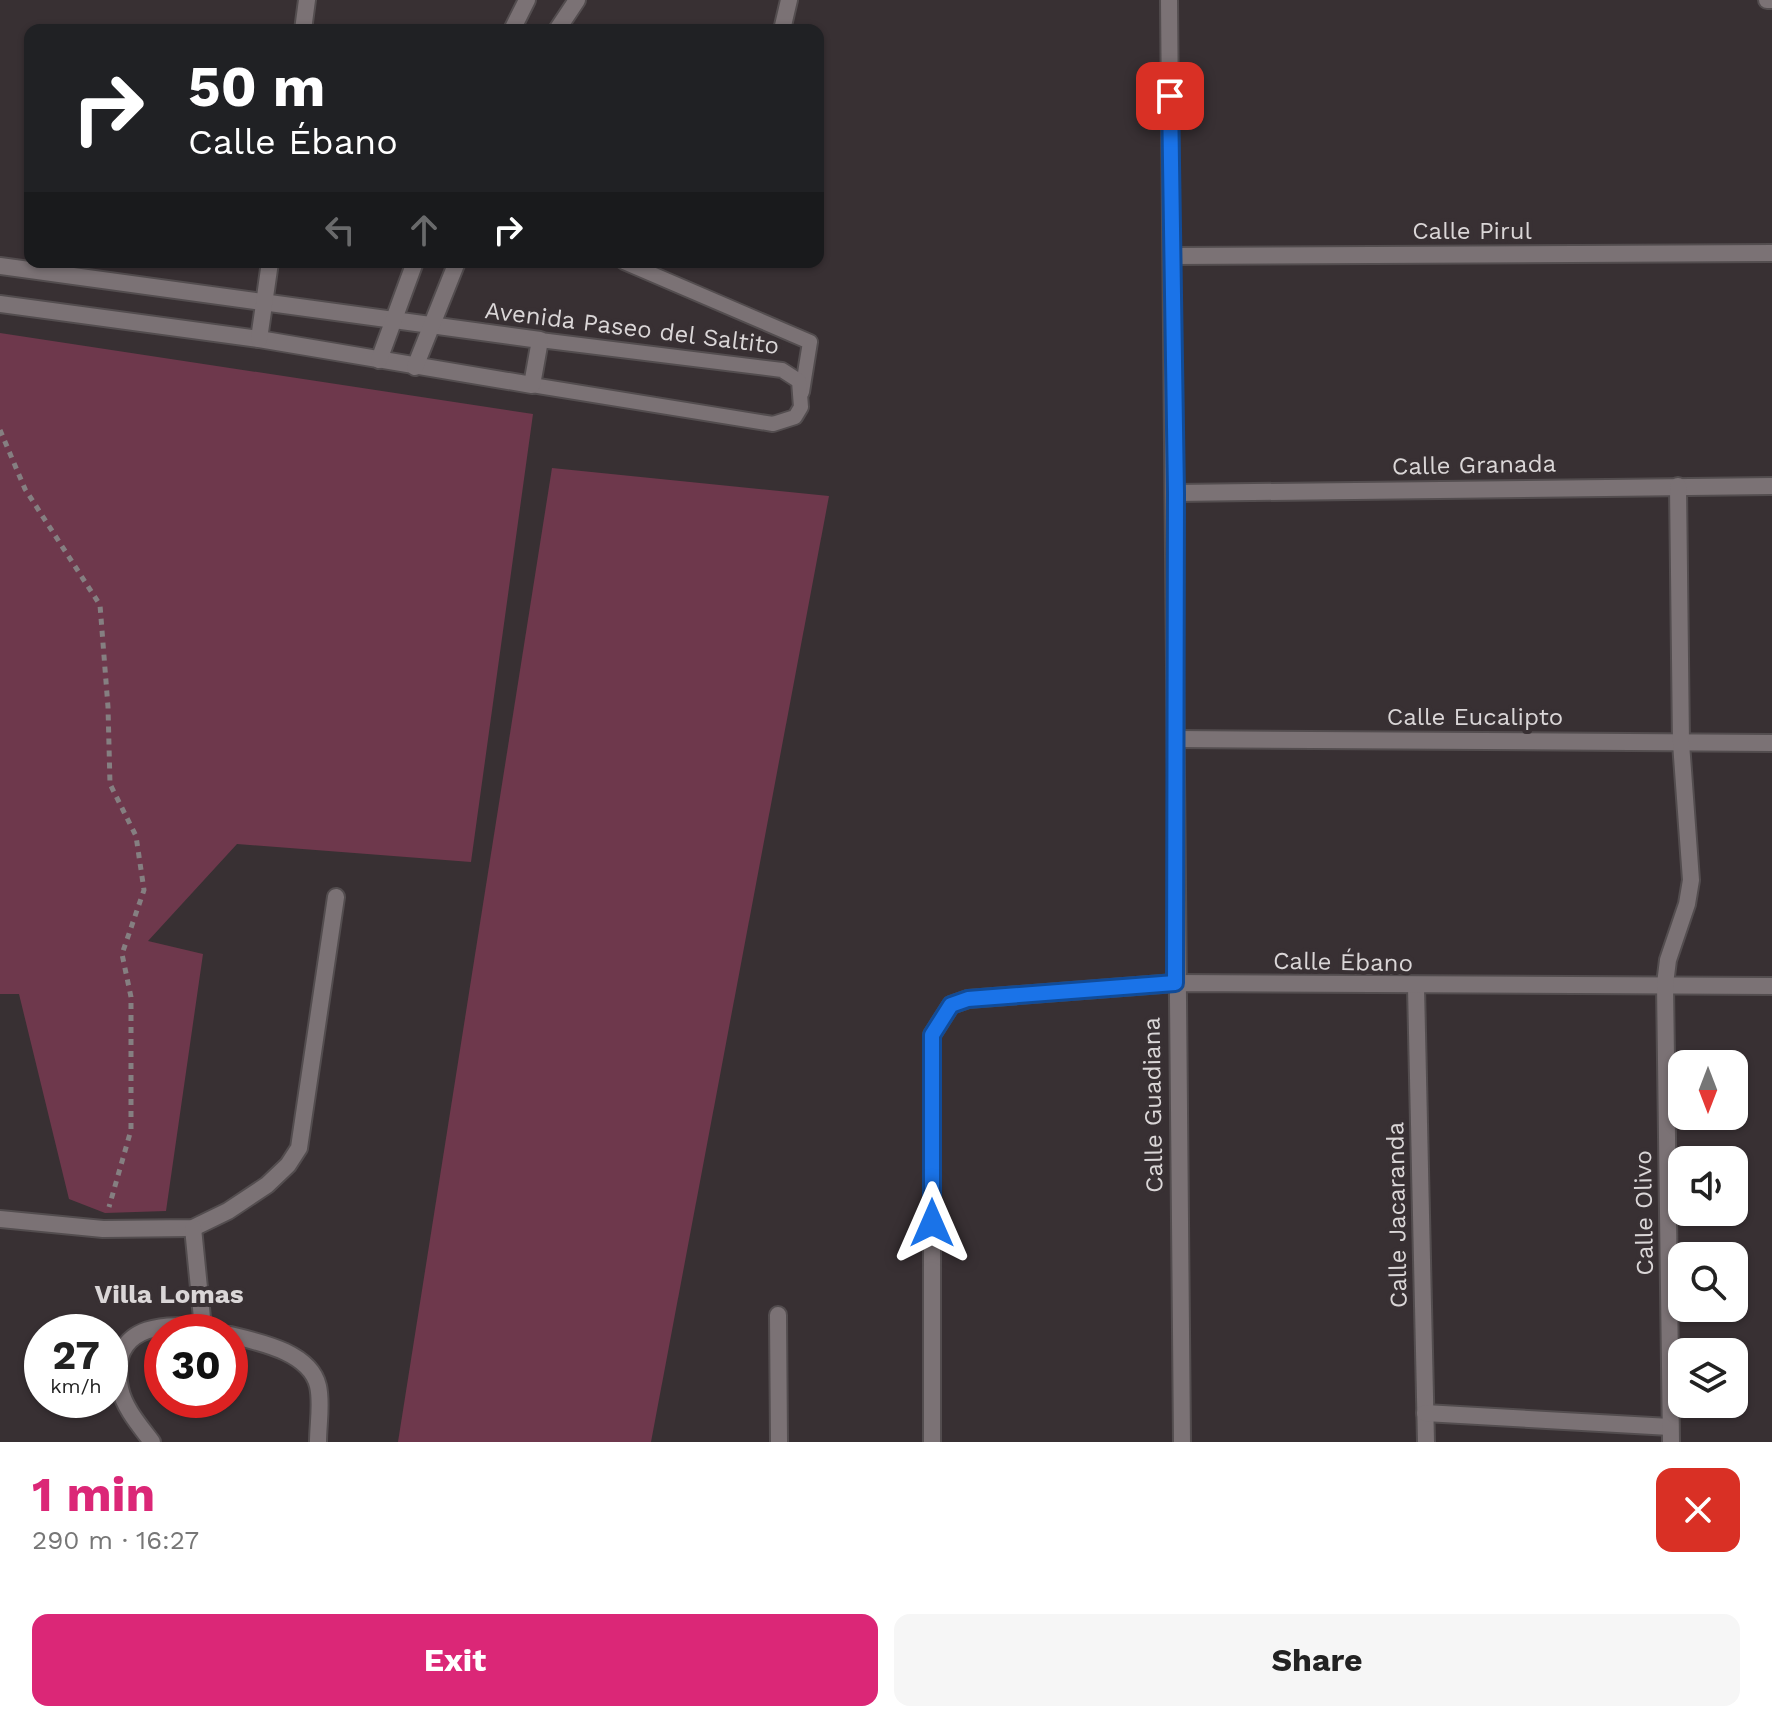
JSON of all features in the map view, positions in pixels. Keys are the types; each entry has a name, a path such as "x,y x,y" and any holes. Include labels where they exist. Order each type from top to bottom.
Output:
{"street":[{"path":"304,24 307,0"},
{"path":"515,24 527,0"},
{"path":"561,24 577,0"},
{"path":"783,24 789,0"},
{"name":"Calle Guadiana","path":"1169,0 1176,493 1175,983 1182,1442"},
{"name":"Calle Pirul","path":"1172,256 1772,253"},
{"name":"Avenida Paseo del Saltito","path":"0,266 540,340"},
{"path":"259,339 269,268"},
{"path":"379,360 413,268"},
{"path":"415,367 455,268"},
{"path":"0,304 259,339 532,385 540,340"},
{"name":"Calle Olivo","path":"1671,1434 1665,984 1668,960 1681,925 1691,880 1681,743 1678,486"},
{"name":"Calle Granada","path":"1176,493 1772,486"},
{"name":"Calle Eucalipto","path":"1177,739 1772,743"},
{"path":"0,1219 103,1229 193,1228 228,1211 267,1185 288,1165 299,1148 336,897"},
{"name":"Calle Ébano","path":"932,1442 932,1035 951,1005 968,999 1175,983 1416,987 1772,986"},
{"name":"Calle Jacaranda","path":"1416,987 1426,1442"},
{"path":"193,1228 208,1314"},
{"path":"778,1315 779,1442"},
{"path":"144,1332 132,1337 121,1351 118,1370 120,1391 152,1442"},
{"path":"248,1341 288,1354 315,1375 319,1390 318,1442"},
{"path":"1425,1413 1671,1434"}],"lane":[{"path":"532,385 773,424 795,417 801,407 810,342 638,268"},
{"name":"Avenida Paseo del Saltito","path":"540,340 782,370 799,381 801,396"}],"path":[{"path":"0,430 25,489 100,605 110,784 136,836 144,890 122,954 131,997 131,1130 103,1229"}],"shaded area":[{"path":"0,333 533,414 471,862 237,844 148,941 203,954 166,1211 105,1213 69,1199 19,994 0,994"},
{"path":"552,468 829,496 651,1442 398,1442"}],"district":[{"name":"Villa Lomas","path":"169,1294"}],"route":[{"path":"932,1223 932,1035 939,1019 951,1005 968,999 1175,983 1176,493 1170,96"}]}
